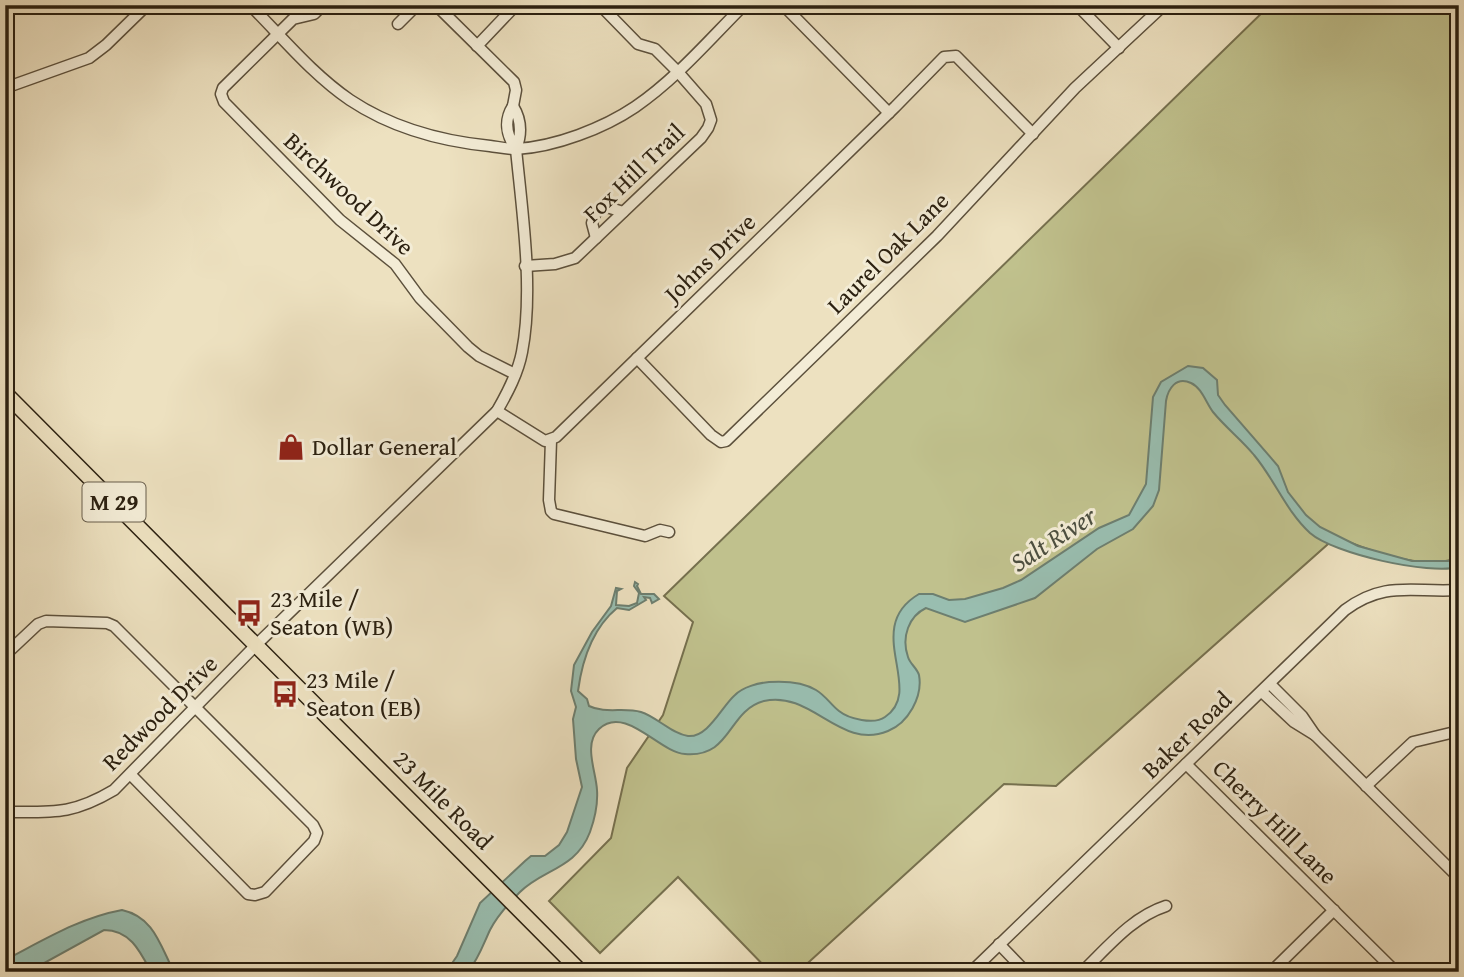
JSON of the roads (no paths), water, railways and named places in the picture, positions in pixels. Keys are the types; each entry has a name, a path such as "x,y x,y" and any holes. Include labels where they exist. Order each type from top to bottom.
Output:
{"main road":[{"name":"23 Mile Road","path":"5,393 581,972"}],"street":[{"path":"5,88 89,58 106,46 147,5"},
{"path":"250,5 333,87 379,117 425,135 468,144 516,149 578,136 635,107 678,72 744,5"},
{"path":"278,34 293,19 314,14 323,5"},
{"path":"398,24 417,5"},
{"path":"436,5 514,82 516,90 513,106 519,115 521,138 516,149 525,266 526,323 522,352 498,411 545,441 551,440 549,500 554,514 645,536 660,530 669,532"},
{"path":"477,46 516,5"},
{"path":"600,5 638,44 655,49 678,72"},
{"path":"783,5 889,113"},
{"path":"1077,5 1119,48"},
{"name":"Laurel Oak Lane","path":"637,358 711,435 721,442 726,441 937,236 1075,88 1164,5"},
{"name":"Birchwood Drive","path":"278,34 223,88 221,94 226,106 340,220 395,264 420,298 474,352 515,374"},
{"name":"Johns Drive","path":"551,440 948,55 956,56 1033,134"},
{"name":"Fox Hill Trail","path":"525,266 572,260 708,128 710,115 706,104 678,72"},
{"path":"596,238 592,223 596,212 607,207 623,212"},
{"name":"Redwood Drive","path":"5,812 63,812 85,806 114,790 256,645 498,411"},
{"name":"Baker Road","path":"971,972 1345,610 1362,597 1390,589 1459,590"},
{"path":"5,655 38,624 46,621 107,623 114,626 313,825 317,833 314,841 265,892 248,894 131,775"},
{"path":"1266,688 1294,722 1315,735 1459,878"},
{"path":"1366,786 1413,741 1459,731"},
{"name":"Cherry Hill Lane","path":"1186,764 1396,972"},
{"path":"1082,972 1147,912 1166,906"},
{"path":"1271,972 1334,910"},
{"path":"999,944 1026,972"}],"place":[{"name":"Dollar General","path":"291,447"},
{"name":"23 Mile / Seaton (WB)","path":"249,613"},
{"name":"23 Mile / Seaton (EB)","path":"285,694"}],"water label":[{"name":"Salt River","path":"1053,539"}]}
